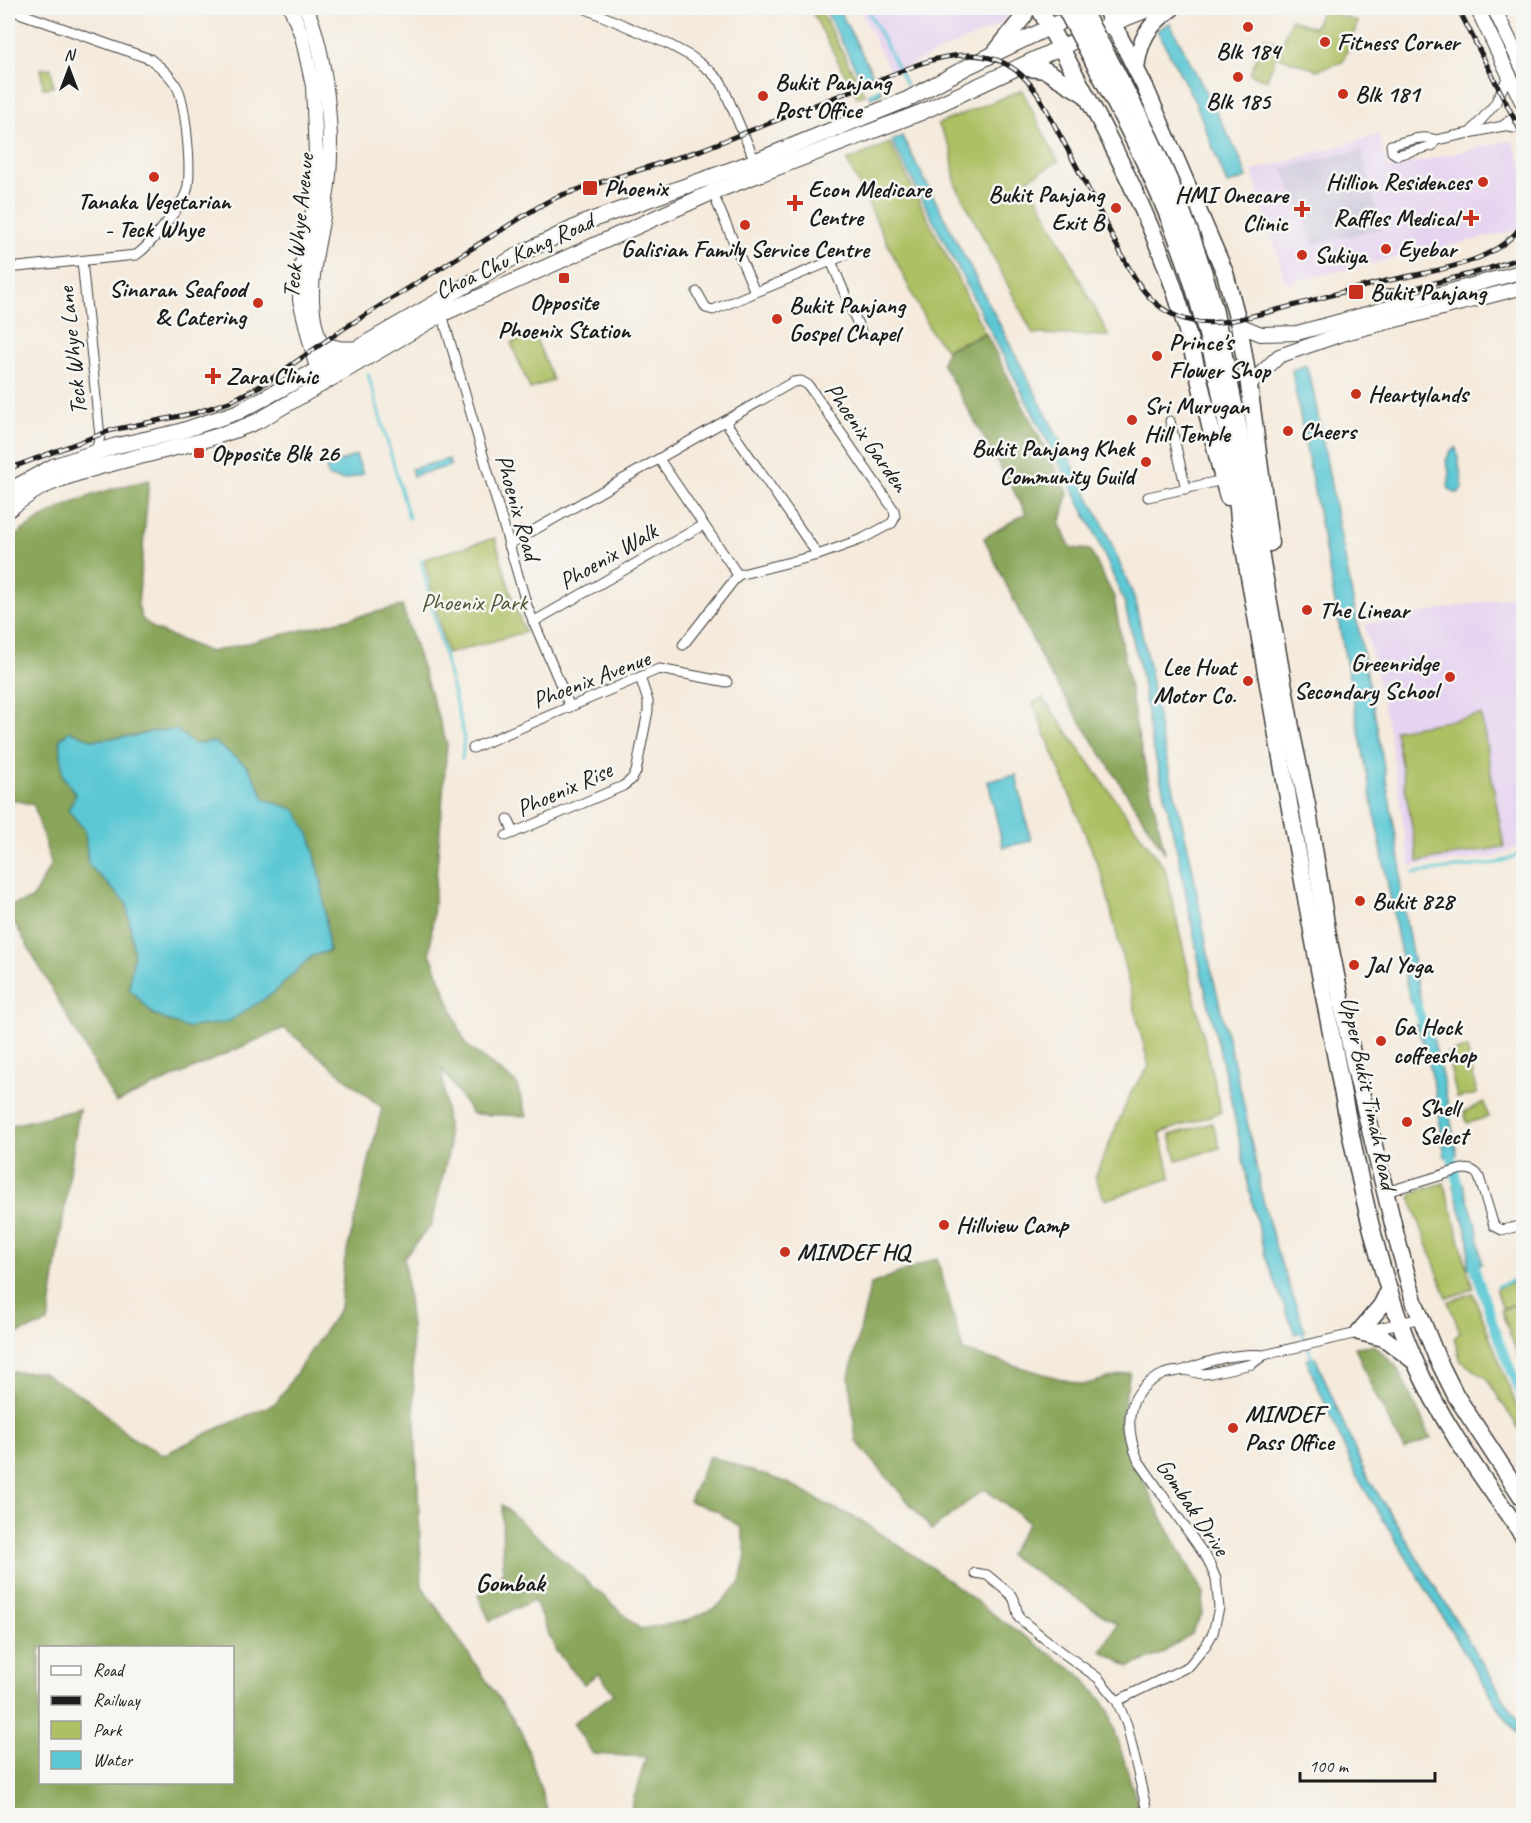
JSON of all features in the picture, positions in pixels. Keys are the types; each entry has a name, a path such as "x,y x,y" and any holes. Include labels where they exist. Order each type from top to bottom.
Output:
{"highway":[{"path":"995,53 1027,8"},
{"path":"1040,8 1139,199 1171,278 1190,338 1206,416 1223,480 1239,520"},
{"path":"1065,8 1150,173 1193,280 1230,414"},
{"path":"1081,8 1117,72 1170,178 1204,272 1221,336 1239,520"},
{"path":"1104,8 1136,68 1183,172 1225,273 1239,325 1269,541 1297,718 1293,739"},
{"path":"1136,68 1143,37 1172,8"},
{"path":"1021,67 1046,70 1087,97"},
{"path":"1102,127 1102,103 1108,93 1124,85 1145,87"},
{"name":"Upper Bukit Timah Road","path":"1230,414 1307,805 1328,936 1355,1068 1396,1236 1421,1318 1437,1358 1456,1396 1486,1445 1524,1500"},
{"name":"Upper Bukit Timah Road","path":"1239,520 1282,774 1342,1087 1378,1253 1400,1324 1415,1362 1437,1405 1471,1461 1524,1537"},
{"path":"1389,1290 1381,1306 1359,1332 1384,1338 1415,1362"},
{"path":"1471,1461 1484,1456 1486,1445"}],"main road":[{"name":"Teck Whye Avenue","path":"291,8 302,36 313,86 317,189 302,260 300,291 302,314 328,372"},
{"name":"Teck Whye Avenue","path":"306,8 318,43 326,86 329,182 311,284 313,322 328,372"},
{"name":"Choa Chu Kang Road","path":"8,510 45,486 99,467 235,431 258,421 328,372 356,349 540,244 586,222 755,161 906,100 995,53 1090,8"},
{"name":"Choa Chu Kang Road","path":"8,491 54,466 115,446 178,432 238,412 328,372 442,314 560,259 713,192 907,118 1113,23 1152,8"},
{"path":"1477,8 1524,106"},
{"path":"1494,8 1524,70"},
{"path":"586,222 573,234 574,241 581,244 595,244"},
{"path":"540,244 562,242 566,250 560,259"},
{"path":"1239,325 1259,333 1297,333 1522,272"},
{"path":"1249,385 1279,356 1345,333 1524,286"},
{"path":"1332,323 1335,331 1345,333"},
{"path":"320,344 341,349 356,349"}],"street":[{"path":"584,8 670,45 692,57 710,71 721,82 755,161"},
{"name":"Teck Whye Lane","path":"8,9 150,59 159,65 172,79 180,95 190,170 185,197 145,249 139,253 130,256 8,268"},
{"path":"1470,133 1495,104 1509,74"},
{"path":"1503,126 1510,120 1524,117"},
{"path":"1436,140 1503,126 1524,127"},
{"path":"677,190 706,186 713,192 755,292"},
{"path":"697,292 700,300 709,310 855,251"},
{"name":"Teck Whye Lane","path":"82,261 100,437 95,453"},
{"path":"831,261 862,334"},
{"name":"Phoenix Road","path":"442,314 508,545 533,622 570,707"},
{"name":"Phoenix Garden","path":"508,545 793,382 801,381 808,385 894,510 895,517 892,523 862,539 818,555 738,575"},
{"path":"726,421 818,555"},
{"path":"1170,421 1186,489"},
{"name":"Teck Whye Lane","path":"100,437 115,446"},
{"path":"659,459 738,575 683,645"},
{"path":"1148,498 1223,480"},
{"name":"Phoenix Walk","path":"533,622 703,525"},
{"name":"Phoenix Avenue","path":"473,748 659,669 727,682"},
{"name":"Phoenix Rise","path":"508,819 510,835 623,786 631,780 637,768 648,708 640,677"},
{"path":"1386,1192 1447,1173 1469,1169 1476,1172 1479,1177 1494,1226 1502,1230 1524,1225"},
{"name":"Gombak Drive","path":"1117,1701 1189,1666 1206,1646 1217,1623 1220,1599 1216,1579 1208,1560 1138,1460 1130,1435 1129,1415 1136,1396 1154,1379 1166,1373 1185,1370 1202,1374 1252,1364 1264,1355 1421,1318"},
{"path":"975,1573 987,1575 1010,1594 1014,1599 1019,1618 1098,1678 1117,1701 1127,1725 1148,1815"}],"shaded area":[{"path":"859,8 1010,8 1002,24 891,73"},
{"path":"1379,135 1388,169 1512,140 1523,166 1523,229 1286,283 1252,171"},
{"path":"1362,150 1381,229 1314,244 1283,168"},
{"name":"Greenridge Secondary School","path":"1523,594 1523,845 1496,857 1410,866 1389,731 1365,624"}],"green space":[{"path":"810,8 819,8 865,95 857,97"},
{"path":"1322,9 1358,22 1343,62 1317,70 1276,56 1267,80 1250,74 1264,38 1282,44 1291,19 1314,28"},
{"path":"51,68 53,87 43,88 41,69"},
{"path":"1022,90 1058,162 1028,179 1109,336 1033,334 955,183 951,149 938,124"},
{"path":"890,143 985,333 946,349 931,332 847,161"},
{"path":"534,334 553,380 530,389 511,343"},
{"path":"986,334 1068,493 1060,525 1071,548 1090,550 1114,597 1137,730 1165,853 1046,668 984,538 1026,513 942,363 947,350"},
{"path":"149,480 138,605 142,619 156,630 210,652 402,606 447,744 430,953 466,1045 516,1083 527,1116 472,1114 442,1068 449,1149 432,1224 404,1257 411,1329 422,1586 523,1734 549,1815 8,1815 8,1372 41,1372 91,1401 129,1436 163,1455 276,1403 340,1308 344,1263 382,1108 284,1028 116,1103 8,911 8,906 32,899 51,864 34,805 8,796 8,541 41,518 92,495","holes":["70,731 93,740 135,736 154,731 193,744 214,742 247,766 264,799 311,838 322,884 329,951 312,956 272,994 129,988 134,954 127,904 88,864 85,829 68,810 76,795 63,776 60,739"]},
{"name":"Phoenix Park","path":"495,538 514,604 525,632 447,654 424,559"},
{"path":"1043,698 1165,869 1221,1112 1160,1133 1171,1178 1105,1200 1095,1177 1132,1090 1149,1067 1103,878 1033,703"},
{"path":"1481,715 1504,847 1418,862 1395,730"},
{"path":"1467,1048 1477,1094 1457,1098 1447,1053"},
{"path":"1484,1102 1488,1117 1467,1123 1464,1112"},
{"path":"79,1109 48,1323 8,1337 8,1126"},
{"path":"1213,1123 1220,1148 1177,1160 1170,1135"},
{"path":"1444,1183 1473,1289 1447,1298 1410,1197 1417,1191"},
{"path":"937,1258 963,1351 1083,1385 1130,1372 1119,1429 1157,1509 1204,1594 1202,1614 1191,1634 1161,1654 1129,1667 1102,1651 1117,1624 1008,1555 1029,1522 984,1489 932,1530 856,1441 849,1377 871,1284"},
{"path":"1523,1279 1523,1301 1502,1308 1496,1288"},
{"path":"1473,1293 1518,1410 1523,1415 1523,1435 1486,1378 1461,1361 1454,1339 1460,1332 1448,1302"},
{"path":"1524,1302 1523,1369 1501,1310"},
{"path":"1374,1345 1396,1366 1431,1438 1404,1450 1371,1386 1355,1347"},
{"path":"709,1456 788,1483 860,1520 924,1562 1083,1677 1108,1708 1141,1815 629,1815 646,1757 593,1754 573,1723 614,1694 599,1673 584,1684 556,1651 534,1600 490,1621 478,1596 503,1572 502,1505 640,1629 686,1621 717,1607 740,1583 746,1554 741,1528 717,1511 689,1501"}],"water":[{"path":"824,8 838,8 882,92 871,98"},
{"path":"1170,23 1240,158 1247,178 1227,184 1196,104 1157,30"},
{"path":"902,136 1103,524 1134,597 1160,732 1190,856 1211,969 1242,1096 1263,1200 1277,1252 1305,1331 1295,1334 1265,1256 1201,972 1179,858 1150,734 1141,673 1124,601 1093,529 892,141"},
{"path":"1306,365 1313,390 1377,727 1401,866 1400,888 1421,1003 1410,1003 1296,394 1292,370"},
{"path":"1456,448 1463,487 1458,493 1452,491 1448,486 1450,474 1446,461 1450,452"},
{"path":"356,455 363,474 345,480 329,477 326,468"},
{"path":"449,459 450,466 413,476 411,469"},
{"path":"177,730 193,744 214,742 247,766 264,799 296,810 311,838 322,885 329,951 312,956 272,994 228,1022 186,1028 154,1015 129,988 134,954 127,904 88,864 85,830 68,810 76,795 63,776 60,739 70,731 93,740"},
{"path":"1016,775 1031,841 1003,847 988,781"},
{"path":"1415,1025 1430,1025 1457,1155 1445,1157 1431,1071"},
{"path":"1463,1184 1477,1227 1482,1264 1468,1268 1469,1240 1453,1185"},
{"path":"1315,1357 1365,1473 1523,1727 1523,1743 1497,1705 1357,1477 1306,1359"}],"pier":[{"path":"877,77 882,87 865,94 860,84"}],"waterway":[{"path":"867,8 906,84"},
{"path":"368,374 409,518"},
{"path":"421,561 464,736 462,759"},
{"path":"1414,873 1498,863 1524,852"},
{"path":"1413,992 1423,1025 1430,1035"},
{"path":"1449,1146 1460,1194"},
{"path":"1475,1256 1475,1269 1499,1341 1524,1401"},
{"path":"1497,1286 1524,1277"},
{"path":"1301,1330 1313,1360"}],"railway":[{"path":"1458,8 1524,138"},
{"path":"8,469 112,430 195,413 229,402 264,384 343,329 559,196 701,150 919,64 952,56 983,56 998,60 1012,67 1024,78 1043,103 1137,282 1145,293 1165,311 1178,317 1210,323 1237,319 1440,270 1479,257 1497,248 1512,237 1524,222"},
{"path":"1375,291 1404,291 1524,257"}],"place":[{"name":"Blk 184","path":"1248,27"},
{"name":"Fitness Corner","path":"1325,42"},
{"name":"Blk 185","path":"1238,77"},
{"name":"Blk 181","path":"1343,94"},
{"name":"Bukit Panjang Post Office","path":"763,96"},
{"name":"Tanaka Vegetarian - Teck Whye","path":"154,177"},
{"name":"Hillion Residences","path":"1483,182"},
{"name":"Phoenix","path":"590,188"},
{"name":"Econ Medicare Centre","path":"795,203"},
{"name":"Bukit Panjang Exit B","path":"1116,208"},
{"name":"HMI Onecare Clinic","path":"1302,209"},
{"name":"Raffles Medical","path":"1471,218"},
{"name":"Galisian Family Service Centre","path":"745,225"},
{"name":"Eyebar","path":"1386,249"},
{"name":"Sukiya","path":"1302,255"},
{"name":"Opposite Phoenix Station","path":"564,278"},
{"name":"Bukit Panjang","path":"1356,292"},
{"name":"Sinaran Seafood & Catering","path":"258,303"},
{"name":"Bukit Panjang Gospel Chapel","path":"777,319"},
{"name":"Prince's Flower Shop","path":"1157,356"},
{"name":"Zara Clinic","path":"213,376"},
{"name":"Heartylands","path":"1356,394"},
{"name":"Sri Murugan Hill Temple","path":"1132,420"},
{"name":"Cheers","path":"1288,431"},
{"name":"Opposite Blk 26","path":"199,453"},
{"name":"Bukit Panjang Khek Community Guild","path":"1146,462"},
{"name":"The Linear","path":"1307,610"},
{"name":"Greenridge Secondary School","path":"1450,677"},
{"name":"Lee Huat Motor Co.","path":"1248,681"},
{"name":"Bukit 828","path":"1360,901"},
{"name":"Jal Yoga","path":"1354,965"},
{"name":"Ga Hock coffeeshop","path":"1381,1041"},
{"name":"Shell Select","path":"1407,1122"},
{"name":"Hillview Camp","path":"944,1225"},
{"name":"MINDEF HQ","path":"785,1252"},
{"name":"MINDEF Pass Office","path":"1233,1428"}],"district":[{"name":"Gombak","path":"510,1582"}]}
